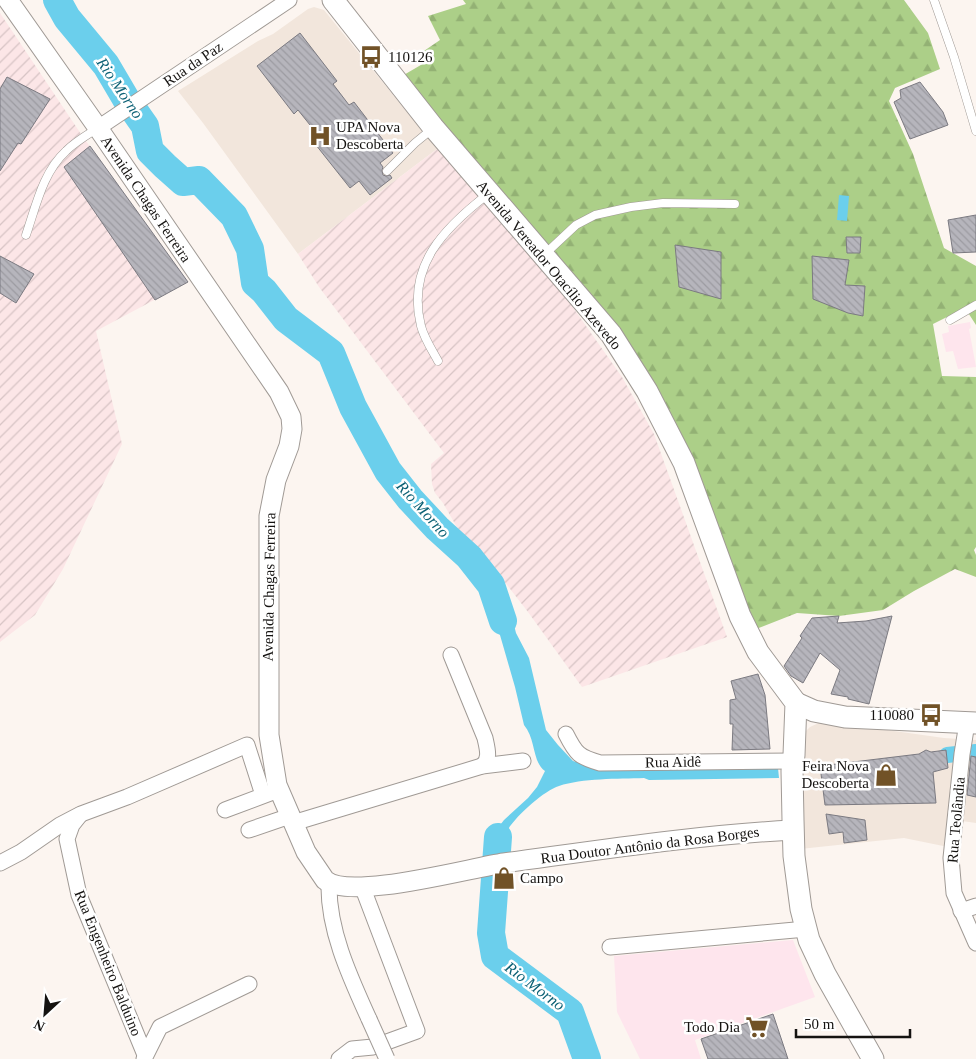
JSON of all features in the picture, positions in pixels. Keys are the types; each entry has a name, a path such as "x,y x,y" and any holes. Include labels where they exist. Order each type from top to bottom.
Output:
{"main road":[{"name":"Avenida Vereador Otacílio Azevedo","path":"333,0 433,127 611,334 647,391 684,463 740,616 758,652 796,703"},
{"path":"873,1059 825,974 806,930 800,909 793,830 792,771 796,703 814,711 845,717 971,723"}],"street":[{"name":"Avenida Chagas Ferreira","path":"8,0 103,124 279,392 291,417 292,429 289,446 276,480 269,516 268,735 271,792 292,820 315,867 329,884"},
{"name":"Rua da Paz","path":"103,124 289,0"},
{"path":"451,655 485,738 487,758 482,766"},
{"name":"Rua Teolândia","path":"971,723 962,754 951,858 952,883 961,911 976,944"},
{"name":"Rua Aidê","path":"566,734 572,747 582,758 600,763 793,761"},
{"path":"0,863 21,852 60,824 247,745 271,792 225,810"},
{"path":"249,830 292,820 482,766 523,761"},
{"name":"Rua Engenheiro Balduino","path":"81,814 72,825 68,839 79,895 145,1057"},
{"name":"Rua Doutor Antônio da Rosa Borges","path":"329,884 342,887 416,881 481,866 674,840 793,830"},
{"path":"329,884 329,899 333,923 352,977 387,1059"},
{"path":"339,1059 352,1049 370,1053 417,1030 362,886"},
{"path":"961,911 976,906"},
{"path":"610,947 806,930"},
{"path":"145,1057 160,1027 249,984"}],"lane":[{"path":"934,0 954,57 976,131"},
{"path":"26,235 41,189 58,160 66,151 103,124"},
{"path":"387,171 433,127"},
{"path":"438,361 421,328 417,296 424,264 432,250 465,212 490,192"},
{"path":"544,255 576,225 595,215 631,207 663,203 735,204"},
{"path":"950,320 976,305"}],"shaded area":[{"name":"UPA Nova Descoberta","path":"314,7 324,10 437,149 298,254 178,91"},
{"path":"0,13 83,137 188,282 96,331 122,444 63,569 35,615 0,642"},
{"path":"437,149 567,299 622,377 654,434 727,637 582,687 500,576 496,579 470,550 443,503 435,493 432,484 431,464 444,453 319,287 298,254"},
{"path":"970,322 971,328 969,329 976,367 958,369 953,351 946,352 942,334 949,332 948,326"},
{"name":"Feira Nova Descoberta","path":"823,721 944,738 976,740 976,823 962,821 958,849 904,838 800,849 802,735 810,727"},
{"path":"793,940 815,997 695,1040 701,1059 640,1059 617,1012 614,956"}],"green space":[{"path":"463,0 904,0 928,33 940,69 895,88 889,101 913,154 944,248 976,266 976,325 965,308 933,324 942,376 976,377 976,547 974,550 976,555 976,577 955,569 883,610 839,616 797,613 756,629 632,350 402,76 426,62 421,53 440,40 428,16 466,4"}],"water":[{"path":"839,195 849,196 847,221 837,220"},
{"path":"494,582 512,617 516,633 529,658 546,730 573,761 598,768 778,768 779,778 600,779 568,783 552,789 521,814 505,835 502,854 485,855 490,838 504,820 528,798 537,787 545,771 538,762 531,737 524,725 487,590"}],"building":[{"path":"300,33 337,81 333,84 349,105 354,102 393,153 380,163 383,167 383,175 390,175 392,178 370,195 359,181 350,188 312,140 318,135 298,110 294,114 257,66"},
{"path":"7,77 50,99 21,144 18,143 0,171 0,89"},
{"path":"920,82 943,112 948,125 910,139 894,102 901,98 900,90"},
{"path":"90,146 188,282 155,300 64,167"},
{"path":"976,215 976,252 953,253 948,220"},
{"path":"846,237 861,237 860,253 847,253"},
{"path":"675,245 721,252 721,299 679,287"},
{"path":"0,256 34,274 16,303 0,293"},
{"path":"812,256 849,260 845,285 865,286 863,316 848,313 813,299"},
{"path":"839,616 837,623 866,621 892,616 869,704 831,694 840,670 820,653 803,683 791,676 784,666 812,618"},
{"path":"758,674 765,695 770,749 732,750 733,724 730,724 730,700 736,699 731,681"},
{"path":"926,750 931,752 946,750 948,768 933,772 936,803 825,805 820,766 919,754"},
{"path":"971,756 976,757 976,797 967,795"},
{"path":"826,814 865,820 867,840 844,843 843,832 829,834"},
{"name":"Todo Dia","path":"773,1014 788,1059 708,1059 701,1039"}],"waterway":[{"name":"Rio Morno","path":"57,0 67,18 106,65 145,126 150,151 183,182 199,180 234,216 250,249 255,283 264,291 286,319 331,353 353,407 388,471 410,499 437,528 469,557 491,585 503,621"},
{"path":"947,755 976,752"},
{"name":"Rio Morno","path":"498,837 491,933 495,956 570,1012 587,1059"}],"place":[{"name":"110126","path":"371,57"},
{"name":"UPA Nova Descoberta","path":"320,136"},
{"name":"110080","path":"931,715"},
{"name":"Feira Nova Descoberta","path":"886,775"},
{"name":"Campo","path":"504,878"},
{"name":"Todo Dia","path":"757,1027"}]}
